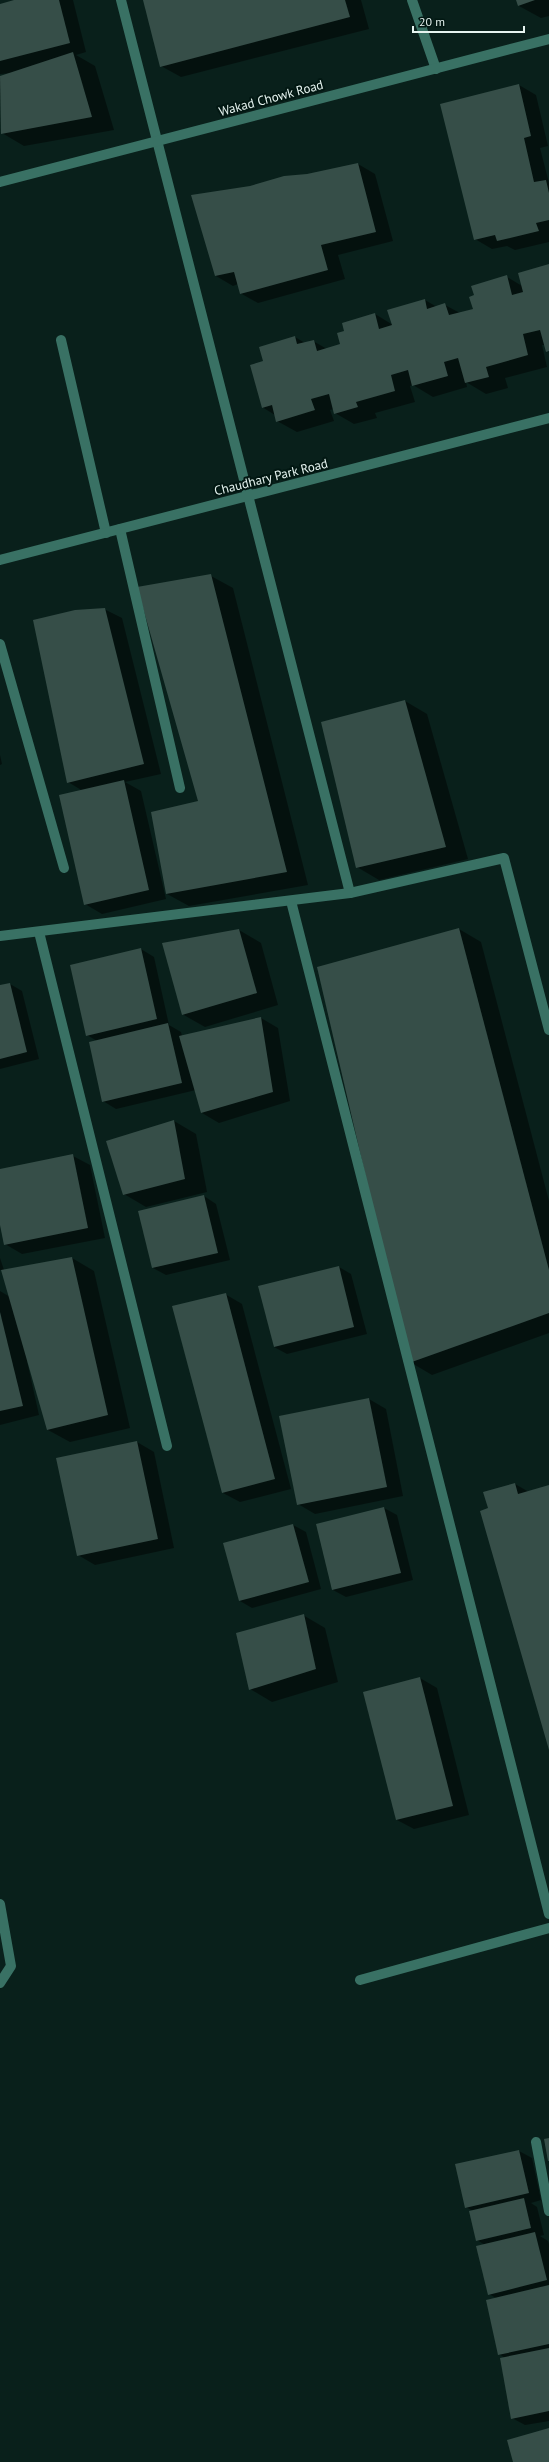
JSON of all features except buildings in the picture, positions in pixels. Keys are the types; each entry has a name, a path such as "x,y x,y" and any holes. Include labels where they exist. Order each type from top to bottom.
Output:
{"street":[{"path":"121,0 350,893"},
{"path":"412,0 436,69"},
{"name":"Wakad Chowk Road","path":"0,182 549,39"},
{"path":"61,340 106,533"},
{"name":"Chaudhary Park Road","path":"0,560 549,418"},
{"path":"120,529 180,788"},
{"path":"0,644 64,868"},
{"path":"0,936 350,893 504,858 549,1030"},
{"path":"291,901 549,1914"},
{"path":"39,932 167,1446"},
{"path":"0,1904 11,1966 0,1984"},
{"path":"360,1980 549,1928"},
{"path":"536,2142 549,2211"}]}
